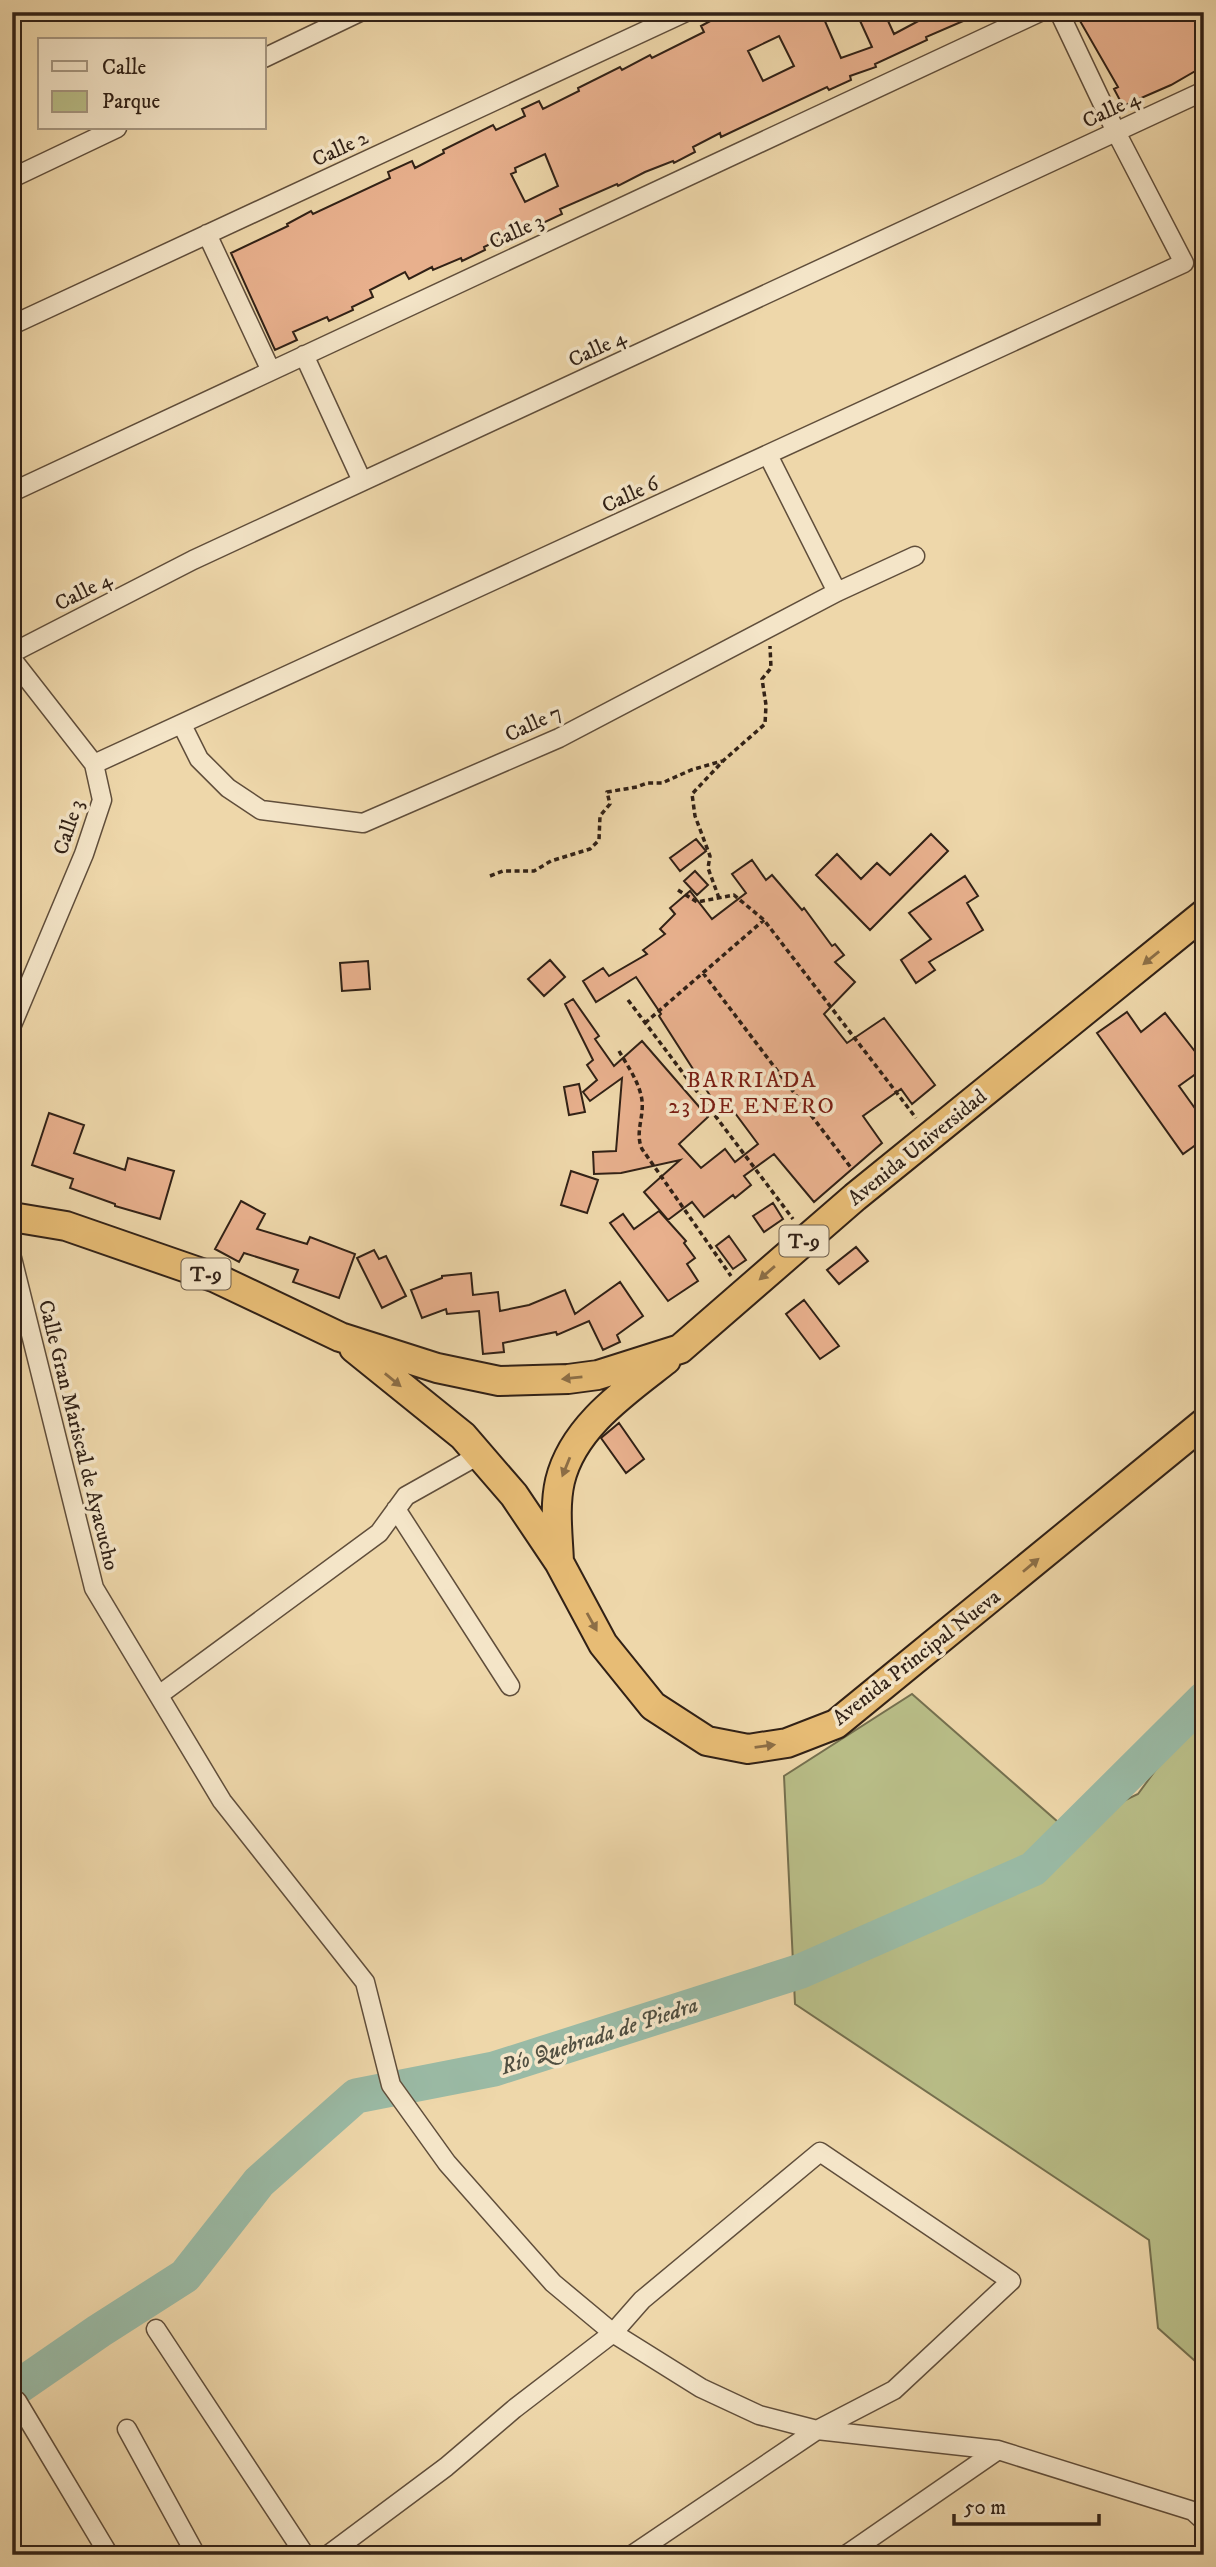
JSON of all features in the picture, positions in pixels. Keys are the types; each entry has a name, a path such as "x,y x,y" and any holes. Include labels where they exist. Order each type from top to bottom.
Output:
{"highway":[{"name":"Avenida Universidad","path":"340,1337 437,1368 499,1381 568,1379 598,1375 680,1349 866,1188 1204,915"},
{"name":"T-9","path":"12,1217 65,1226 216,1278 340,1337"},
{"name":"Avenida Principal Nueva","path":"340,1337 463,1436 514,1495 559,1563 603,1644 653,1706 707,1741 748,1749 787,1743 836,1724 1204,1423"},
{"name":"T-9","path":"559,1563 557,1518 560,1481 569,1457 583,1434 602,1413 680,1349"}],"street":[{"path":"266,57 360,12"},
{"name":"Calle 2","path":"12,325 686,12"},
{"name":"Calle 3","path":"12,492 1040,12"},
{"path":"1059,12 1116,132"},
{"name":"Calle 4","path":"12,653 193,560 1204,91"},
{"path":"12,178 113,130"},
{"name":"Calle 6","path":"94,764 1184,263 1116,132"},
{"path":"207,234 271,371"},
{"path":"304,355 362,481"},
{"path":"768,456 837,592"},
{"name":"Calle 7","path":"183,725 198,759 228,788 261,810 363,823 559,738 837,592 915,556"},
{"name":"Calle 3","path":"12,659 94,764 102,800 84,854 12,1026"},
{"name":"Calle Gran Mariscal de Ayacucho","path":"12,1258 94,1588 222,1801 365,1982 391,2085 447,2163 552,2283 613,2333 701,2388 760,2415 817,2430 998,2450 1193,2511 1204,2521"},
{"path":"159,1695 379,1533 405,1496 479,1455"},
{"path":"396,1509 510,1686"},
{"path":"328,2555 446,2467 514,2409 613,2333 642,2300 820,2152 1011,2281 894,2389 817,2430 632,2555"},
{"path":"156,2329 305,2555"},
{"path":"17,2401 109,2555"},
{"path":"127,2429 196,2555"},
{"path":"846,2555 998,2450"}],"path":[{"path":"719,898 708,868 710,856 695,816 692,794 724,760 765,724 766,705 762,679 771,667 768,628"},
{"path":"490,876 503,871 534,871 551,861 590,849 599,840 600,816 610,804 607,792 647,783 662,783 691,770 724,760"},
{"path":"678,890 697,902 734,895 764,920 930,1137"},
{"path":"645,1023 764,920"},
{"path":"703,973 866,1188"},
{"path":"628,1000 808,1238"},
{"path":"619,1051 634,1075 642,1097 637,1139 642,1149 719,1260 746,1292"}],"green space":[{"path":"912,1694 1066,1829 1138,1794 1204,1704 1204,2369 1158,2328 1149,2240 795,2004 784,1776"}],"building":[{"path":"727,12 821,12 841,58 872,47 856,12 884,12 894,34 926,17 924,12 984,12 926,37 927,40 875,64 876,67 850,76 851,80 829,90 827,87 721,137 720,133 693,147 695,152 674,163 673,161 645,172 560,209 562,214 543,223 541,219 462,261 461,258 433,270 432,267 409,279 405,272 370,290 373,297 352,307 353,310 329,321 327,317 293,332 297,340 275,350 231,253 288,226 287,224 311,211 313,214 390,178 388,172 412,161 415,168 444,153 443,150 493,125 496,130 525,116 522,109 539,101 543,109 620,67 622,70 650,55 652,58 704,32 701,26","holes":["779,36 794,66 763,81 748,51","545,154 558,186 525,202 511,174 516,172 515,168"]},
{"path":"1096,12 1204,12 1204,66 1171,85 1123,106 1114,89 1118,87 1080,21"},
{"path":"931,834 948,851 870,930 816,875 837,854 861,879 877,863 890,875"},
{"path":"696,839 706,851 680,871 670,858"},
{"path":"752,860 766,880 772,875 802,910 804,908 832,946 835,944 844,955 835,962 855,982 824,1014 847,1043 884,1018 935,1085 912,1104 901,1089 863,1116 882,1143 814,1202 774,1154 744,1176 751,1185 735,1198 733,1195 704,1217 692,1202 668,1220 644,1192 680,1160 621,1173 594,1174 593,1152 616,1151 622,1078 590,1101 583,1092 597,1080 587,1065 593,1060 565,1004 573,999 599,1036 595,1039 614,1066 642,1041 708,1117 679,1144 701,1168 725,1149 735,1162 758,1144 726,1101 718,1108 636,977 596,1002 583,981 603,968 609,976 647,954 643,950 665,934 660,929 675,914 670,908 690,891 712,919 746,893 732,874"},
{"path":"695,871 708,885 697,895 684,881"},
{"path":"965,876 978,896 967,903 983,930 929,962 935,970 916,983 901,960 931,939 909,913"},
{"path":"550,960 565,977 544,996 528,979"},
{"path":"368,961 370,989 342,991 340,963"},
{"path":"1127,1012 1141,1032 1165,1013 1204,1063 1204,1068 1179,1086 1204,1121 1204,1139 1183,1154 1097,1033"},
{"path":"579,1084 585,1112 569,1115 564,1087"},
{"path":"49,1113 84,1125 74,1153 125,1170 128,1158 174,1171 160,1219 115,1206 70,1188 73,1179 32,1165"},
{"path":"571,1171 598,1180 587,1213 561,1205"},
{"path":"241,1201 265,1214 257,1229 307,1244 310,1237 355,1254 339,1298 293,1282 298,1270 244,1253 239,1262 215,1249"},
{"path":"773,1203 783,1219 764,1232 753,1216"},
{"path":"659,1211 686,1241 684,1243 695,1258 687,1264 698,1281 668,1301 610,1223 623,1214 634,1229"},
{"path":"729,1236 746,1260 733,1269 716,1246"},
{"path":"856,1247 868,1261 839,1284 827,1270"},
{"path":"374,1250 379,1259 386,1256 406,1296 382,1308 357,1258"},
{"path":"471,1273 473,1295 498,1292 500,1311 529,1305 565,1290 575,1314 620,1282 643,1316 617,1335 620,1342 603,1350 589,1321 557,1335 556,1332 503,1343 504,1352 483,1354 479,1311 447,1314 446,1309 422,1318 411,1290 442,1276"},
{"path":"804,1300 839,1346 820,1359 786,1314"},
{"path":"619,1423 644,1459 626,1473 601,1438"}],"waterway":[{"name":"Río Quebrada de Piedra","path":"12,2391 185,2276 259,2182 356,2096 494,2069 801,1971 1033,1869 1204,1699"}],"district":[{"name":"BARRIADA 23 DE ENERO","path":"752,1092"}]}
